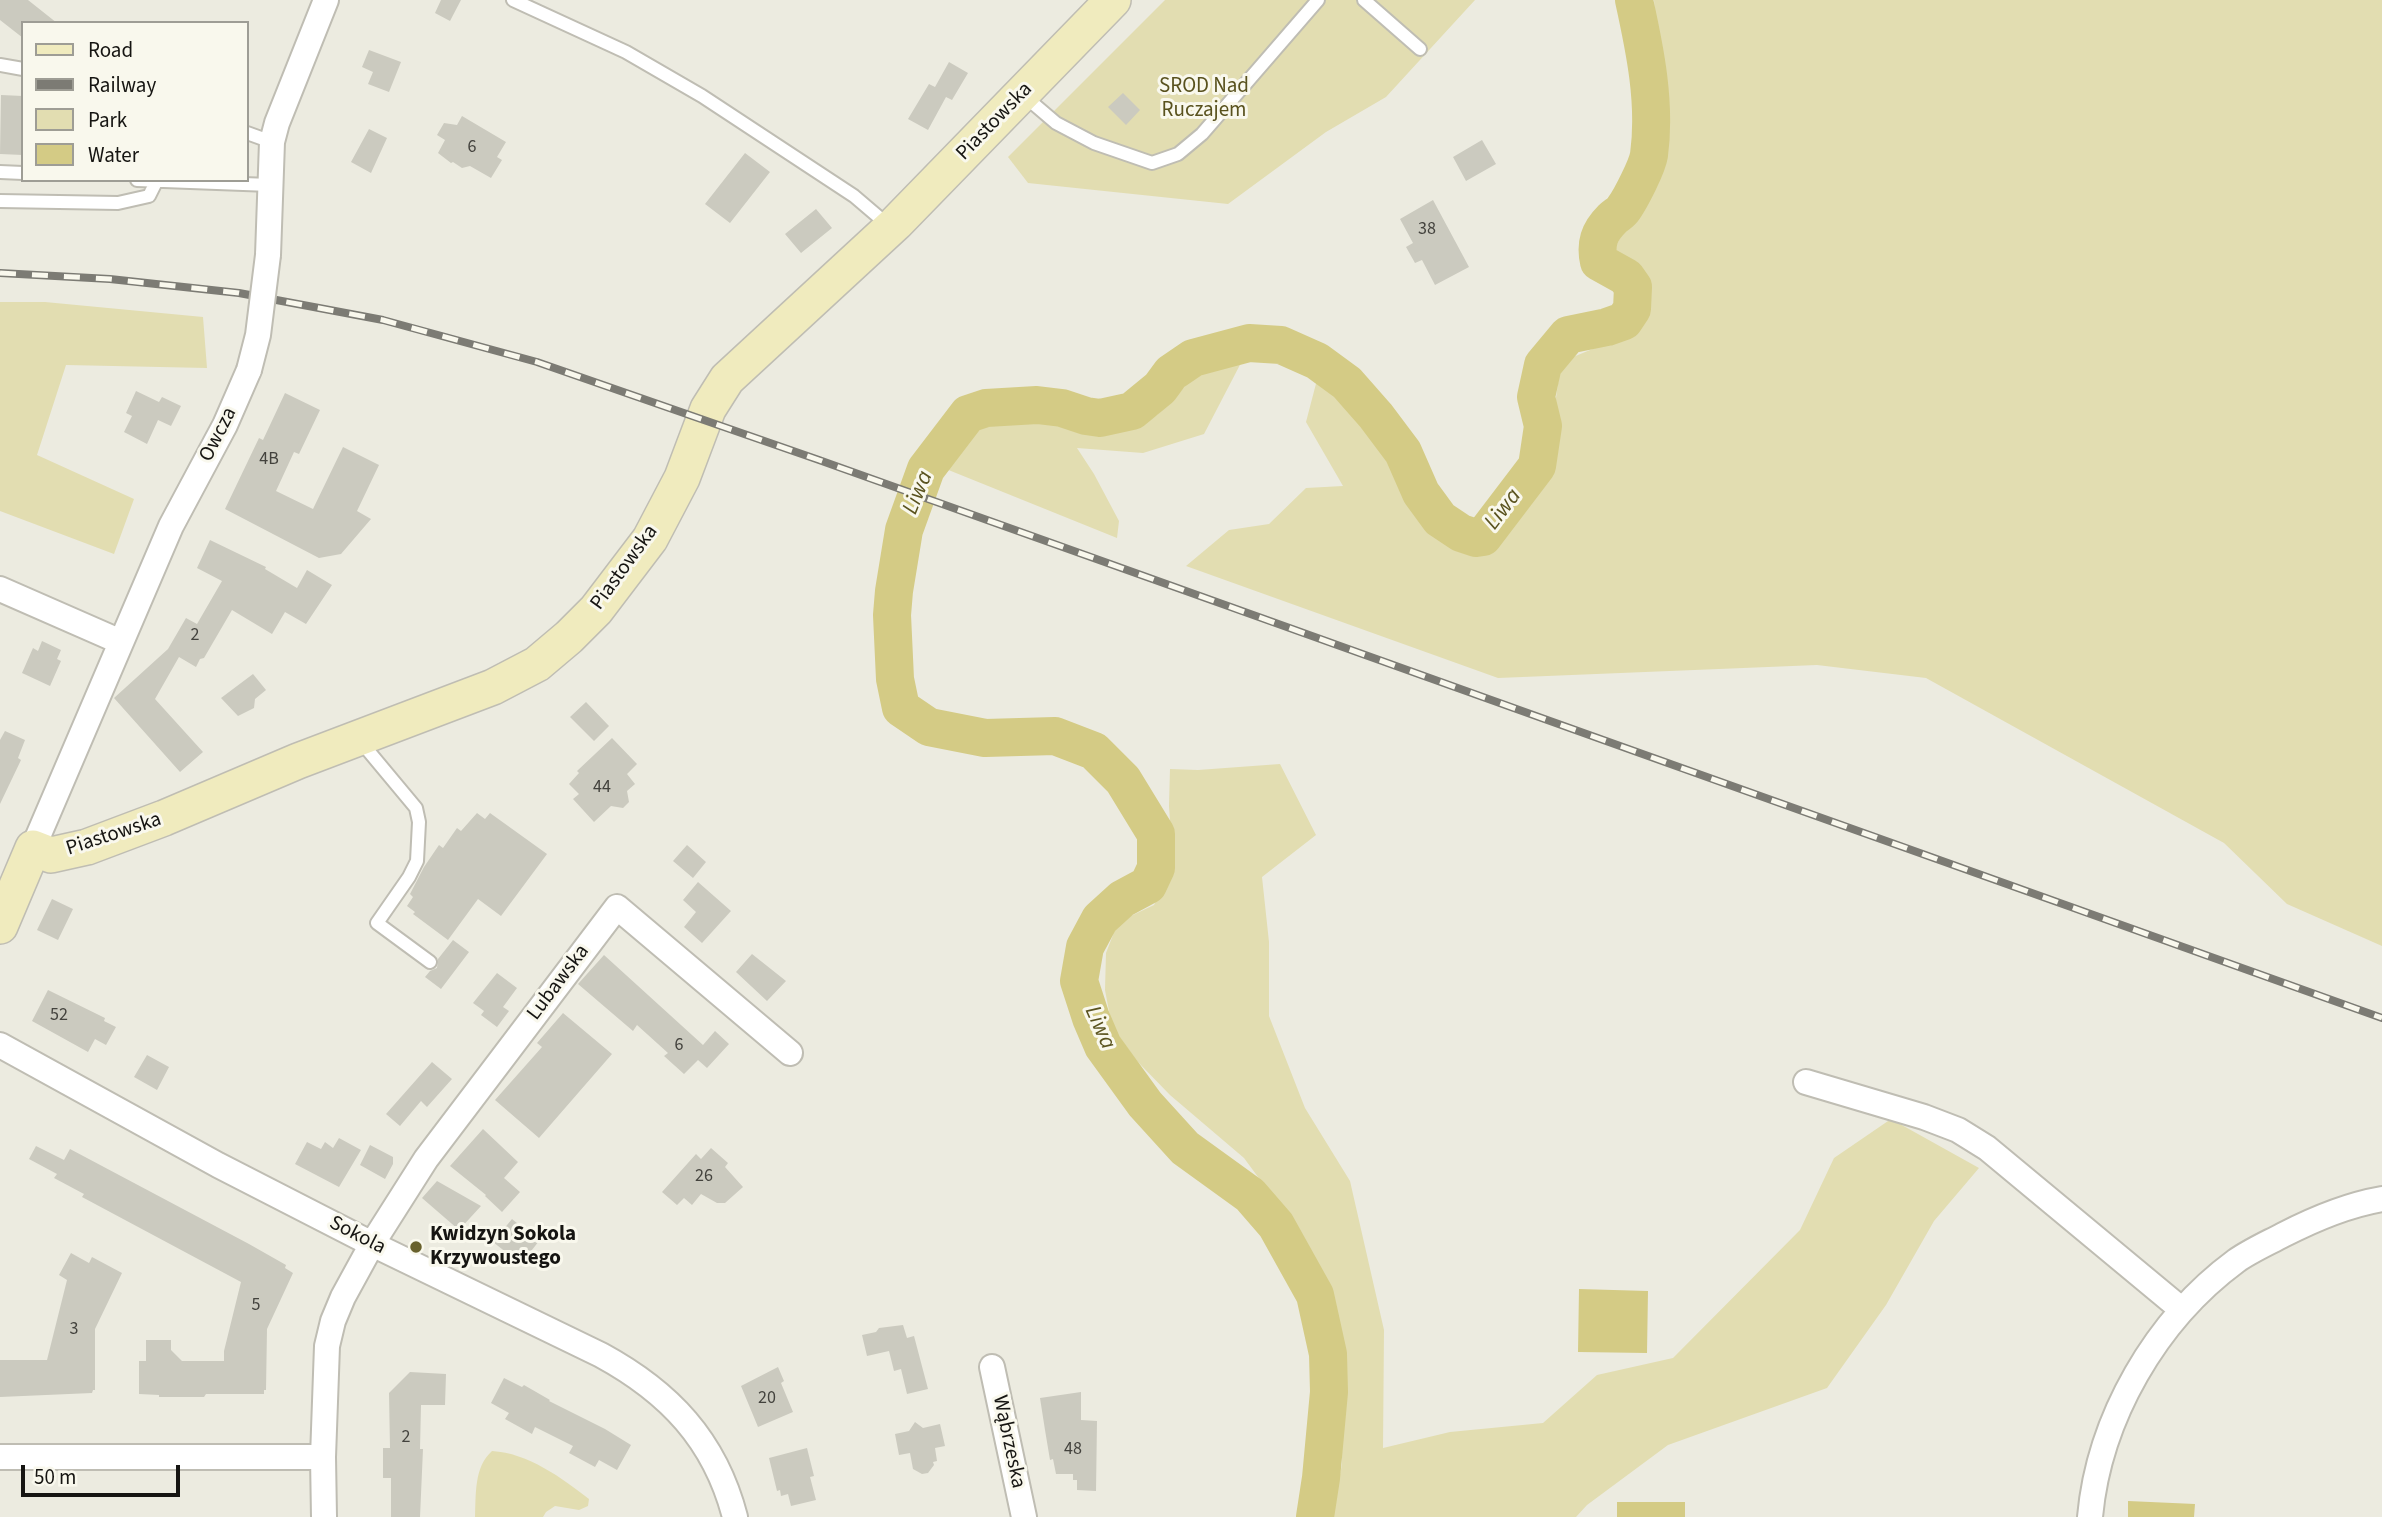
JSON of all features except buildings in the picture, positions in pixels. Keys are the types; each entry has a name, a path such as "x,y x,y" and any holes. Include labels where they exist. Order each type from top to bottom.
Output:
{"street":[{"name":"Owcza","path":"33,848 171,526 225,425 249,370 258,335 268,255 272,142 326,0"},
{"name":"Piastowska","path":"0,926 33,848 51,855 87,847 164,818 299,761 493,687 537,664 569,638 596,610 650,539 682,478 708,409 726,379 891,227 1113,0"},
{"path":"0,589 121,642"},
{"name":"Lubawska","path":"372,1244 426,1159 617,907 790,1053"},
{"name":"Sokola","path":"0,1045 218,1165 372,1244 601,1355 637,1376 673,1405 702,1441 725,1485 735,1517"},
{"path":"1806,1082 1924,1117 1958,1130 1987,1148 2181,1310"},
{"path":"2090,1517 2098,1471 2120,1404 2148,1355 2181,1310 2237,1260 2313,1219 2382,1199"},
{"path":"324,1517 327,1346 343,1297 372,1244"},
{"name":"Wąbrzeska","path":"992,1367 1024,1517"},
{"path":"0,1457 323,1457"}],"lane":[{"path":"513,0 626,52 702,96 854,196 891,227"},
{"path":"1022,93 1056,123 1094,143 1152,163 1178,154 1202,134 1318,0"},
{"path":"1364,0 1420,49"},
{"path":"0,65 21,69"},
{"path":"248,134 272,142"},
{"path":"0,172 21,173"},
{"path":"0,201 136,201 149,196 156,182"},
{"path":"185,182 270,185"},
{"path":"358,738 416,808 419,822 417,861 377,923 430,962"}],"green space":[{"name":"SROD Nad Ruczajem","path":"1165,0 1475,0 1386,97 1326,132 1228,204 1028,183 1008,157"},
{"path":"1654,0 2382,0 2382,946 2287,904 2224,843 1926,678 1817,665 1498,678 1186,566 1229,530 1269,524 1306,488 1343,486 1306,422 1318,376 1386,448 1415,515 1469,549 1496,546 1546,469 1561,362 1636,331 1647,281 1611,256 1666,159"},
{"path":"0,302 45,302 203,317 207,368 66,365 37,455 134,499 114,554 0,511"},
{"path":"1243,359 1204,434 1143,453 1077,448 1119,521 1117,538 946,469 977,428 1050,416 1103,429 1157,415 1202,369"},
{"path":"1280,764 1316,835 1262,877 1269,942 1269,1016 1305,1108 1350,1181 1384,1330 1383,1448 1450,1432 1543,1423 1597,1375 1673,1358 1800,1230 1834,1158 1891,1119 1979,1168 1934,1221 1886,1305 1827,1388 1668,1445 1587,1505 1576,1517 1332,1517 1342,1464 1342,1369 1330,1310 1312,1259 1244,1158 1170,1095 1137,1061 1112,1027 1105,990 1106,953 1118,922 1154,905 1173,865 1169,806 1170,769 1198,770"},
{"path":"492,1451 519,1456 544,1468 589,1499 588,1506 579,1510 555,1506 543,1517 475,1517 479,1473 486,1457"}],"water":[{"path":"1579,1289 1648,1291 1647,1353 1578,1352"},
{"path":"2128,1501 2195,1504 2194,1517 2128,1517"},
{"path":"1617,1502 1685,1502 1685,1517 1617,1517"}],"waterway":[{"name":"Liwa","path":"1315,1517 1329,1392 1328,1354 1315,1295 1276,1225 1250,1195 1185,1148 1145,1104 1103,1046 1079,981 1085,947 1100,919 1122,899 1148,885 1156,868 1156,834 1123,780 1094,751 1055,736 985,738 929,727 901,708 895,679 892,615 904,530 926,469 968,414 986,408 1037,405 1062,408 1100,418 1132,411 1160,388 1171,373 1193,358 1249,343 1281,345 1317,361 1347,383 1403,452 1421,493 1440,519 1461,533 1476,538 1483,537 1537,466 1543,426 1536,397 1543,365 1568,335 1624,321 1632,309 1633,287 1626,277 1599,262 1598,244 1608,224 1627,203 1649,155 1650,96 1634,0"}],"railway":[{"path":"0,273 110,279 239,293 383,320 537,362 819,460 2382,1018"}],"place":[{"name":"Kwidzyn Sokola Krzywoustego","path":"416,1247"}]}
